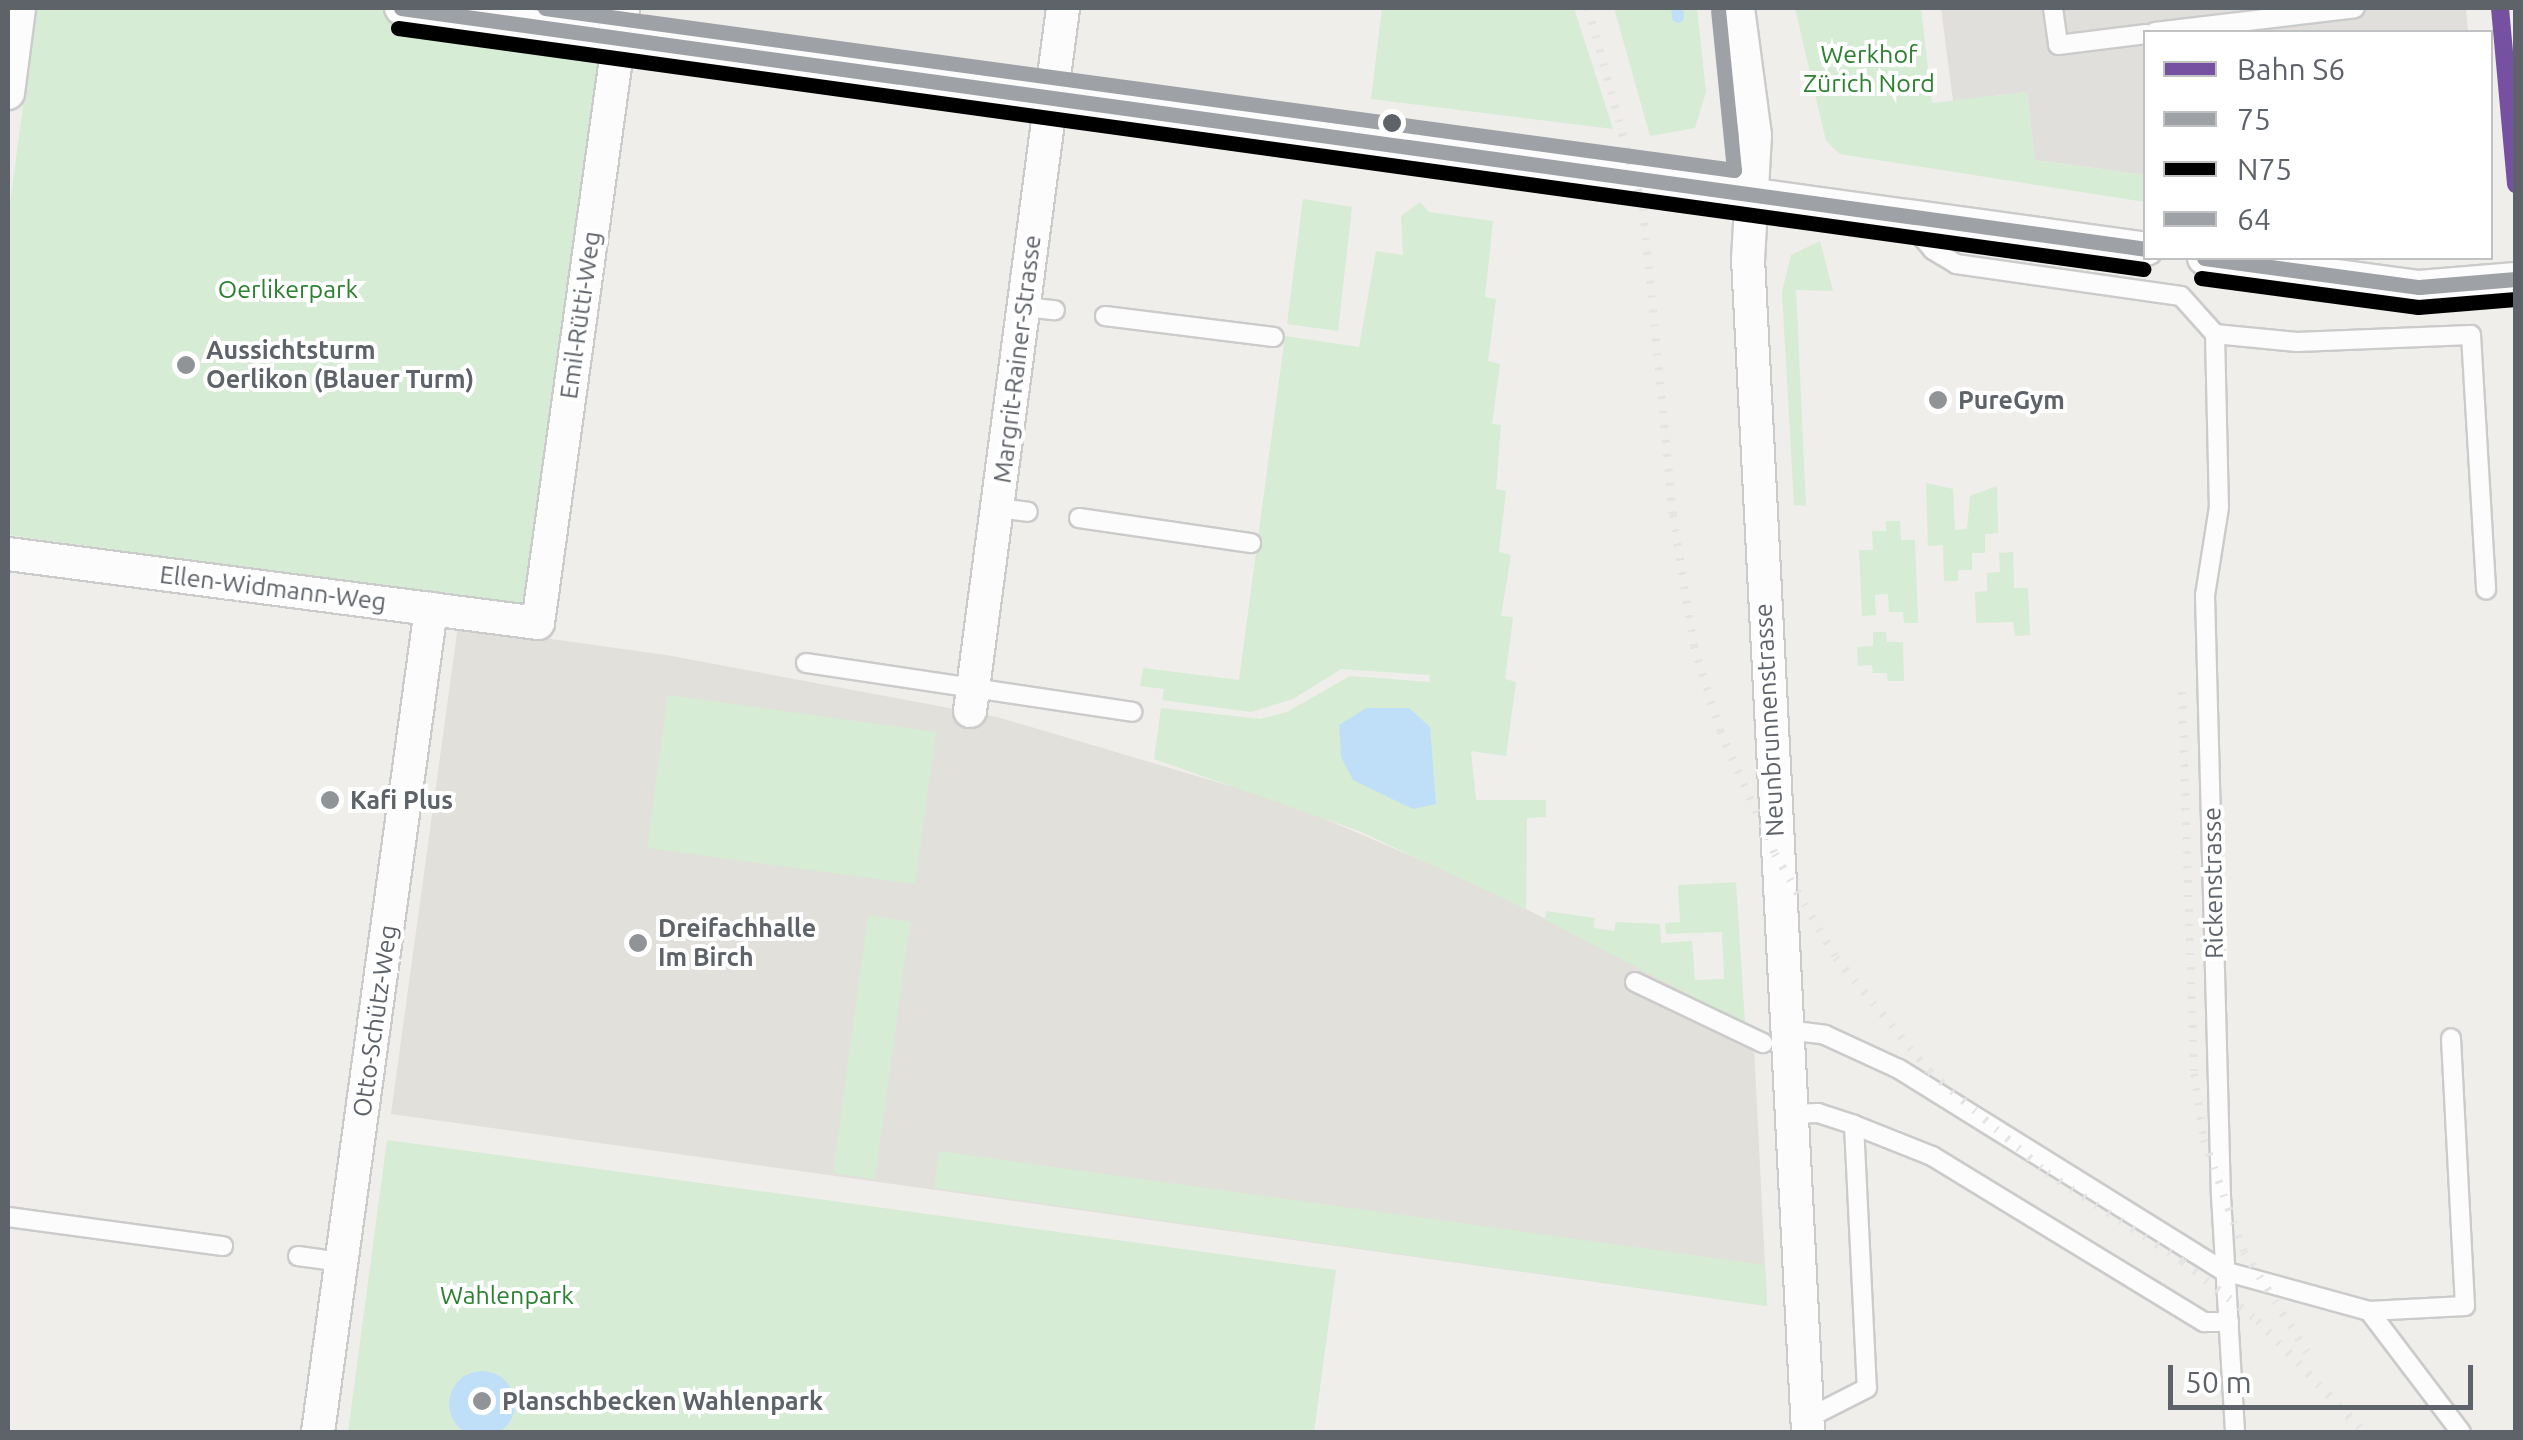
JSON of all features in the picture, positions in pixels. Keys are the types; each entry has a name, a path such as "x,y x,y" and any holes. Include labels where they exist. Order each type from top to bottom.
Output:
{"street":[{"path":"8,92 19,8"},
{"path":"402,8 621,22 1051,95 2143,250"},
{"name":"Margrit-Rainer-Strasse","path":"972,700 1013,510 1040,308 1051,95 1062,8"},
{"name":"Neunbrunnenstrasse","path":"1738,8 1755,135 1749,278 1775,1037 1792,1114 1808,1425"},
{"name":"Emil-Rütti-Weg","path":"538,623 621,22"},
{"path":"2221,260 2438,286 2516,280"},
{"name":"Ellen-Widmann-Weg","path":"8,554 538,623"},
{"name":"Otto-Schütz-Weg","path":"318,1432 432,610"}],"lane":[{"path":"2053,8 2058,44 2143,34"},
{"path":"2166,30 2279,12 2355,8"},
{"path":"1904,216 1933,250 1956,264 2181,296 2216,334 2297,342 2471,335 2486,590"},
{"path":"1105,316 1274,337"},
{"name":"Rickenstrasse","path":"2216,334 2219,507 2205,595 2224,1272 2234,1432"},
{"path":"1078,518 1251,544"},
{"path":"806,663 972,700 1132,712"},
{"path":"1635,982 1775,1037 1825,1035 1899,1069 2224,1272 2369,1311 2464,1306 2451,1038"},
{"path":"1792,1114 1818,1113 1932,1156 2204,1322 2229,1322"},
{"path":"1808,1425 1867,1388 1854,1124"},
{"path":"8,1216 223,1246"},
{"path":"298,1256 342,1262"},
{"path":"2369,1311 2461,1432"}],"shaded area":[{"path":"1941,8 2466,8 2468,30 2143,30 2143,175 2035,160 2027,92 1953,101"},
{"path":"458,626 666,655 997,717 1285,802 1482,886 1753,1027 1767,1306 391,1114"}],"green space":[{"name":"Oerlikerpark","path":"36,8 609,8 528,606 8,535 8,219"},
{"path":"1382,8 1574,8 1613,129 1371,99"},
{"path":"1614,8 1697,8 1706,92 1695,128 1650,136"},
{"name":"Werkhof Zürich Nord","path":"1795,8 1921,8 1932,103 2027,92 2035,160 2143,175 2143,202 1840,154 1826,141"},
{"path":"1303,199 1352,207 1338,331 1287,324"},
{"path":"1420,202 1429,212 1493,221 1485,297 1496,299 1488,361 1500,364 1492,424 1501,425 1496,489 1506,491 1499,552 1511,555 1501,616 1513,617 1505,679 1516,682 1506,756 1471,751 1476,800 1546,800 1546,817 1527,818 1526,909 1359,831 1154,759 1161,708 1260,719 1287,712 1350,676 1430,682 1429,675 1341,669 1293,699 1251,712 1162,700 1164,689 1140,686 1143,668 1239,680 1285,336 1359,347 1376,251 1403,255 1401,216"},
{"path":"1820,241 1833,291 1796,290 1806,506 1794,505 1782,292 1791,255"},
{"path":"1926,483 1953,489 1955,530 1967,529 1970,496 1997,486 1998,533 1985,534 1985,553 1972,553 1972,570 1958,570 1958,581 1944,581 1943,545 1928,546"},
{"path":"1886,521 1900,521 1901,540 1915,540 1918,623 1904,623 1903,612 1889,612 1888,594 1875,595 1876,615 1862,616 1859,550 1873,550 1872,531 1886,531"},
{"path":"2013,552 2014,588 2028,588 2030,635 2015,636 2013,622 1976,623 1975,592 1987,591 1987,573 2000,572 1999,553"},
{"path":"1873,632 1886,632 1887,642 1903,642 1904,681 1888,681 1887,673 1873,673 1872,665 1858,666 1857,647 1873,646"},
{"path":"668,695 936,732 915,884 647,848"},
{"path":"1736,882 1745,1023 1545,920 1546,911 1595,918 1594,928 1614,931 1616,922 1660,924 1661,943 1692,941 1695,980 1724,979 1722,932 1666,934 1665,923 1680,922 1678,885"},
{"path":"868,915 910,922 875,1179 833,1173"},
{"name":"Wahlenpark","path":"387,1140 1336,1270 1314,1432 348,1432"},
{"path":"939,1151 1765,1265 1767,1306 934,1188"}],"water":[{"path":"1366,708 1409,708 1430,727 1436,804 1413,809 1353,780 1341,757 1339,725"},
{"name":"Planschbecken Wahlenpark","path":"482,1371 505,1381 515,1404 505,1427 482,1437 459,1427 449,1404 459,1381"}],"waterway":[{"path":"1677,8 1678,17"}],"railway":[{"path":"1588,8 1643,209 1673,515 1694,646 1720,731 1775,854 1836,958 1930,1072 2047,1173 2183,1262 2258,1321 2364,1432"},
{"path":"2182,692 2194,1074 2204,1140 2244,1252 2312,1360"}],"rail line":[{"name":"S6","path":"2500,8 2516,184"}],"transit line":[{"name":"75","path":"401,8 2143,249"},
{"name":"64","path":"545,8 1734,170 1718,11"},
{"name":"N75","path":"398,28 2143,269"},
{"name":"75","path":"2219,260 2419,287 2516,279"},
{"name":"N75","path":"2201,278 2418,307 2516,299"}],"place":[{"name":"Aussichtsturm Oerlikon (Blauer Turm)","path":"186,365"},
{"name":"PureGym","path":"1938,400"},
{"name":"Kafi Plus","path":"330,800"},
{"name":"Dreifachhalle Im Birch","path":"638,943"},
{"name":"Planschbecken Wahlenpark","path":"482,1401"}]}
